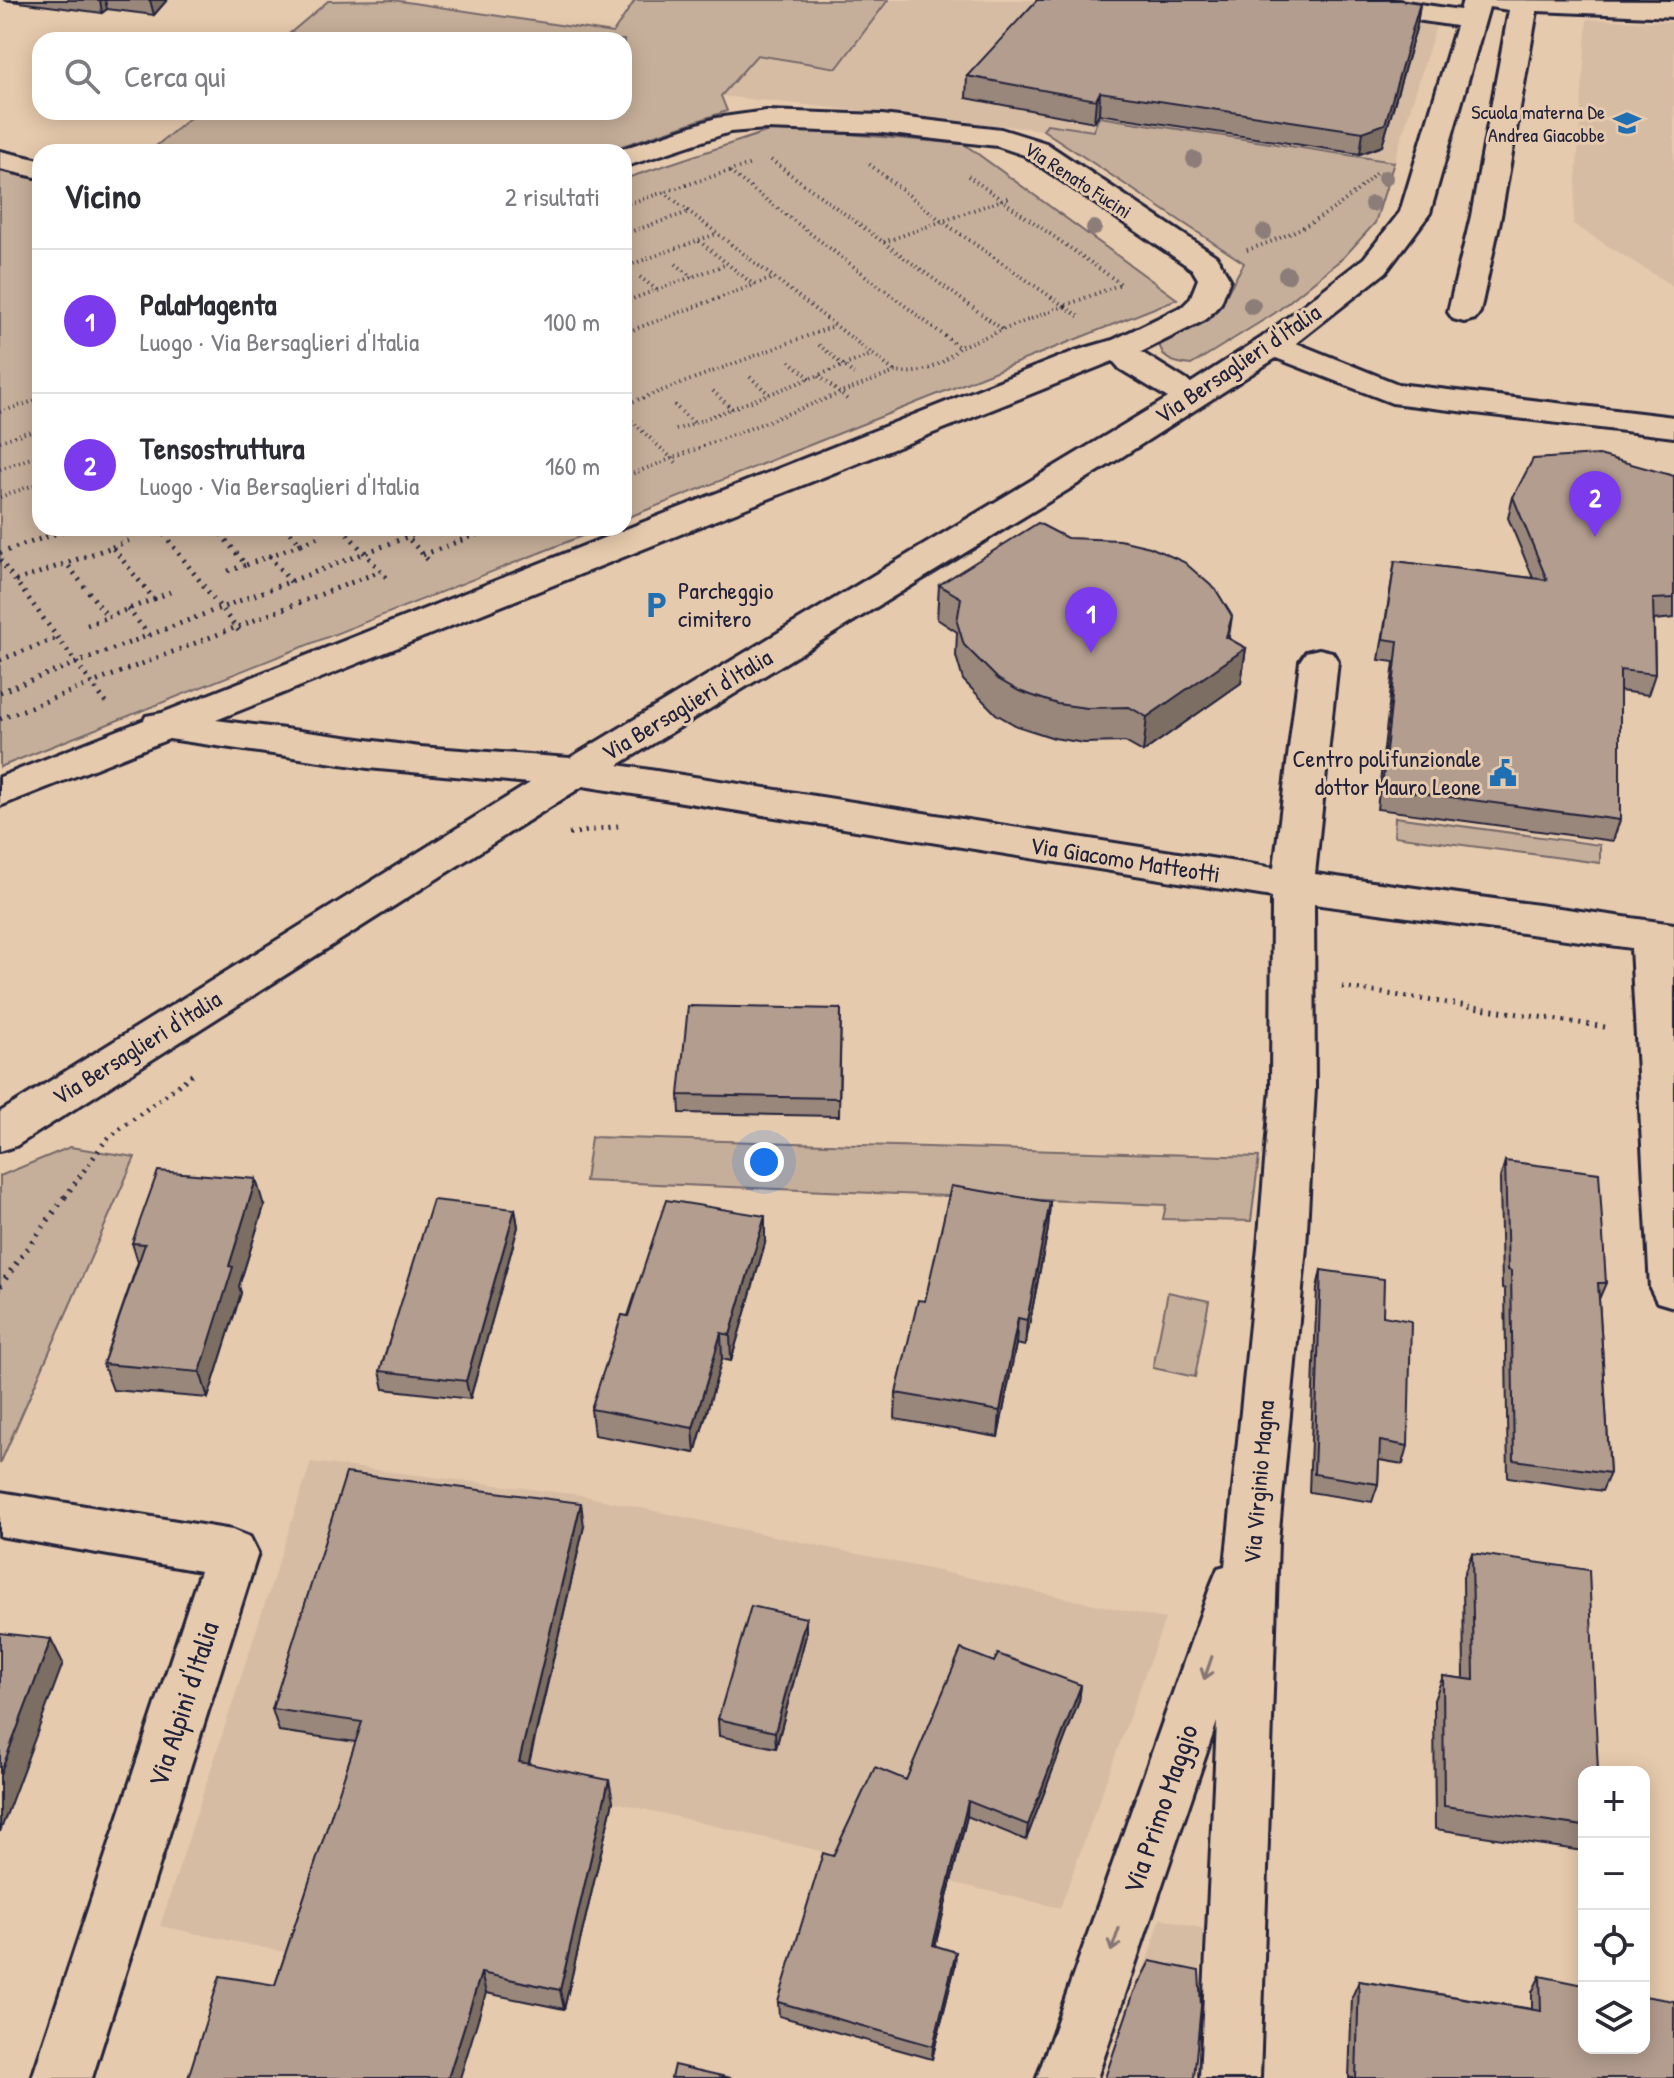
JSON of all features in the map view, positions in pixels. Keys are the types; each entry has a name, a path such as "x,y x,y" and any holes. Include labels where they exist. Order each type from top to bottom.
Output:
{"street":[{"path":"1336,0 1436,7 1476,7 1525,1 1674,9"},
{"path":"1464,312 1486,216 1525,1"},
{"name":"Via Bersaglieri d'Italia","path":"0,1134 577,772 1108,451 1273,345 1375,265 1415,213 1476,7"},
{"name":"Via Renato Fucini","path":"632,155 726,124 766,120 882,124 1001,138 1035,149 1205,263"},
{"path":"0,160 32,167"},
{"path":"0,792 160,725 1072,364 1125,347 1194,313 1205,303 1214,279 1205,263"},
{"path":"1273,345 1392,393 1674,427"},
{"path":"1125,347 1123,352 1132,362 1191,397"},
{"name":"Via Virginio Magna","path":"1230,2078 1252,1541 1282,1247 1293,1088 1293,886 1319,661"},
{"name":"Via Giacomo Matteotti","path":"160,725 451,765 577,772 1293,886 1663,938"},
{"path":"1663,938 1662,1010 1674,1288"},
{"name":"Via Alpini d'Italia","path":"0,1514 232,1553 62,2078"},
{"name":"Via Primo Maggio","path":"1067,2078 1252,1541"}],"path":[{"path":"781,155 769,158 1003,330"},
{"path":"876,159 860,158 943,222 1125,347"},
{"path":"632,202 755,163"},
{"path":"1205,263 1264,245 1306,226 1355,195 1381,167"},
{"path":"729,171 959,347"},
{"path":"664,192 872,355 895,372 911,375 949,361 959,347 1121,284 964,173"},
{"path":"883,242 1010,197"},
{"path":"632,231 690,212"},
{"path":"632,264 717,234"},
{"path":"698,241 754,285"},
{"path":"676,264 692,277"},
{"path":"632,299 727,264"},
{"path":"640,277 657,290"},
{"path":"632,330 774,278"},
{"path":"632,402 835,326"},
{"path":"819,345 854,374"},
{"path":"676,430 872,355"},
{"path":"790,361 811,378"},
{"path":"632,474 895,372"},
{"path":"818,376 848,400"},
{"path":"750,377 769,394"},
{"path":"713,391 732,409"},
{"path":"0,412 32,402"},
{"path":"674,405 694,423"},
{"path":"632,421 679,465"},
{"path":"0,441 32,431"},
{"path":"0,469 32,458"},
{"path":"0,497 32,486"},
{"path":"0,553 41,536"},
{"path":"165,536 241,634"},
{"path":"222,536 246,565"},
{"path":"294,536 301,544"},
{"path":"349,536 387,578"},
{"path":"423,555 472,536"},
{"path":"228,571 318,537"},
{"path":"0,692 407,537 429,561"},
{"path":"16,581 130,540"},
{"path":"112,547 154,599"},
{"path":"269,556 291,582"},
{"path":"0,560 120,721 160,725"},
{"path":"67,564 108,617"},
{"path":"0,719 381,571"},
{"path":"87,625 170,592"},
{"path":"128,609 149,635"},
{"path":"0,660 57,638"},
{"path":"564,836 615,825 630,827"},
{"path":"1294,979 1662,1010"}],"shaded area":[{"path":"393,0 606,32 291,32 328,1"},
{"path":"635,0 888,0 837,68 757,55 721,96 727,111 628,144 159,144 187,120 632,120 632,32 614,32"},
{"path":"888,0 1257,0 1436,26 1394,162 1099,117 1093,131 1047,124 1043,130 721,96 757,55 837,68"},
{"name":"Scuola materna De Andrea Giacobbe","path":"1587,19 1674,22 1674,287 1573,224"},
{"path":"1099,117 1394,162 1375,223 1344,257 1275,313 1191,365 1166,357 1159,342 1216,313 1244,263 1043,130 1047,124 1093,131"},
{"path":"778,128 964,144 1177,299 632,516 632,176"},
{"path":"0,169 32,175 32,536 582,536 0,767"},
{"path":"1395,817 1600,845 1600,863 1394,836"},
{"path":"591,1137 1259,1157 1251,1221 1163,1219 1166,1205 585,1181"},
{"path":"70,1147 135,1157 0,1464 0,1176"},
{"path":"1168,1292 1209,1301 1195,1377 1153,1368"},
{"path":"311,1462 580,1495 1165,1619 1060,1908 614,1802 563,2010 160,1926"},
{"path":"1161,1918 1204,1929 1191,2078 1107,2078"}],"building":[{"path":"1037,0 1400,0 1420,3 1385,124 1363,132 1100,92 1096,100 967,76"},
{"path":"1599,455 1674,476 1674,598 1653,599 1655,674 1620,670 1620,820 1382,788 1398,641 1383,639 1395,561 1547,580 1513,497 1533,459"},
{"path":"1038,523 1067,538 1120,540 1150,547 1184,562 1216,590 1232,616 1226,637 1246,648 1147,717 1129,707 1087,708 1057,704 1019,691 998,679 964,645 957,622 961,598 939,585"},
{"path":"688,1006 841,1009 839,1098 679,1095"},
{"path":"1505,1161 1599,1173 1606,1283 1598,1283 1610,1473 1514,1460 1511,1271 1508,1270"},
{"path":"158,1171 256,1179 229,1266 233,1267 200,1372 103,1364 145,1244 132,1243"},
{"path":"951,1186 1050,1202 1027,1320 1018,1318 1000,1411 896,1393 918,1300 925,1301"},
{"path":"433,1200 515,1209 466,1381 380,1371"},
{"path":"666,1200 765,1216 730,1335 721,1333 693,1428 591,1409 622,1315 628,1316"},
{"path":"1321,1270 1384,1279 1383,1316 1411,1321 1408,1446 1380,1441 1378,1484 1314,1474"},
{"path":"346,1473 581,1503 519,1762 609,1780 560,1990 481,1973 448,2078 188,2078 220,1976 275,1985 362,1722 272,1709"},
{"path":"1472,1553 1589,1570 1598,1766 1578,1766 1578,1825 1444,1806 1443,1676 1474,1680"},
{"path":"751,1606 806,1618 775,1732 718,1719"},
{"path":"0,1633 51,1639 0,1774"},
{"path":"961,1649 994,1662 998,1654 1081,1685 1028,1825 968,1801 933,1945 956,1952 933,2046 778,2002 823,1853 833,1856 875,1767 906,1780"},
{"path":"1150,1961 1199,1971 1201,2006 1194,2078 1105,2078 1134,1992"},
{"path":"1540,1976 1578,1984 1578,2054 1650,2054 1650,1997 1674,2001 1674,2078 1356,2078 1359,1981 1541,2011"},
{"path":"674,2065 731,2078 671,2078"}],"place":[{"name":"Scuola materna De Andrea Giacobbe","path":"1627,123"},
{"name":"Tensostruttura","path":"1595,537"},
{"name":"Parcheggio cimitero","path":"656,605"},
{"name":"PalaMagenta","path":"1091,653"},
{"name":"Centro polifunzionale dottor Mauro Leone","path":"1503,773"}]}
